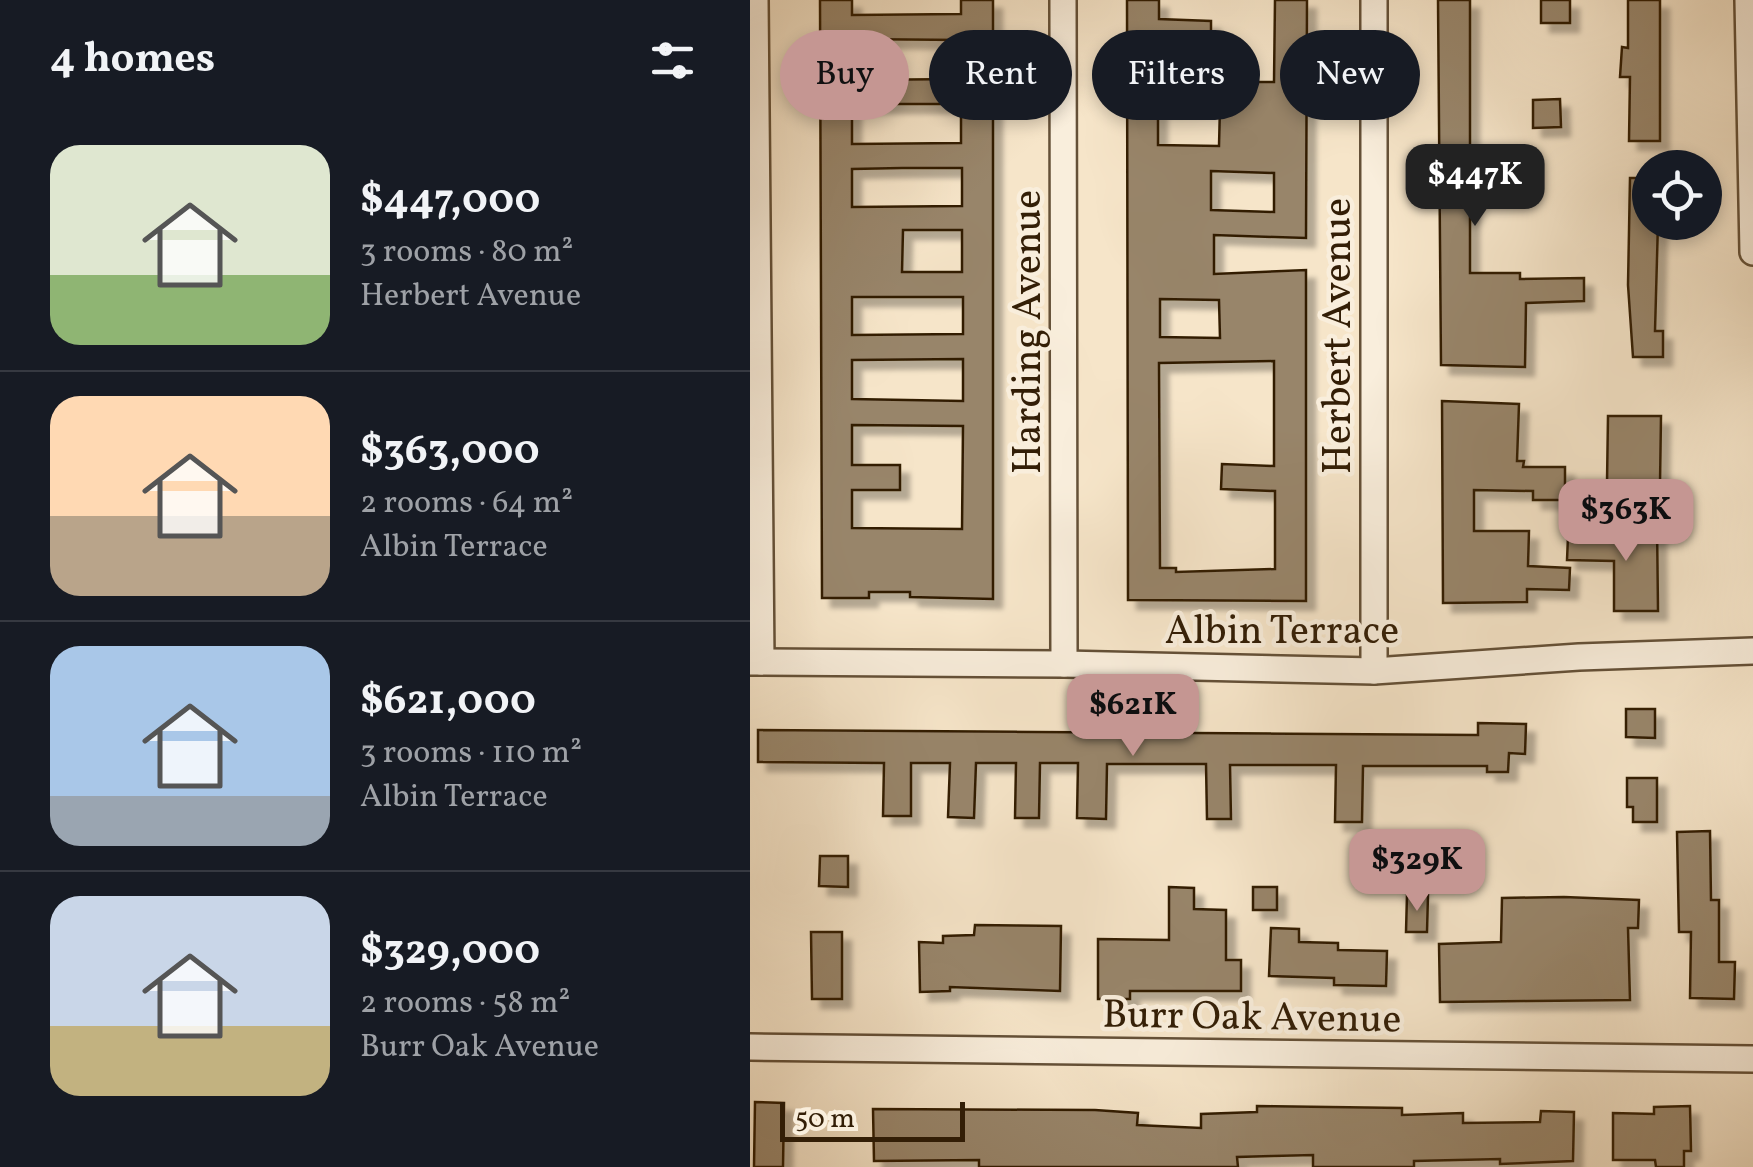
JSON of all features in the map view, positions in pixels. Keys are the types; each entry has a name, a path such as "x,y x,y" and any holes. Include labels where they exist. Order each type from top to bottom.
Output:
{"street":[{"path":"755,0 756,662"},
{"name":"Harding Avenue","path":"1063,0 1064,664"},
{"name":"Herbert Avenue","path":"1374,0 1374,671"},
{"path":"1748,0 1753,252"},
{"name":"Albin Terrace","path":"756,662 1374,671 1579,657 1753,651"},
{"name":"Burr Oak Avenue","path":"750,1047 1753,1059"}],"building":[{"path":"820,0 852,0 852,15 961,14 961,0 993,0 993,30 929,30 929,40 909,40 909,30 820,30"},
{"path":"1127,0 1159,0 1159,19 1211,21 1211,30 1127,30"},
{"path":"1275,0 1307,0 1307,30 1280,30 1280,120 1306,120 1306,238 1214,235 1214,274 1306,270 1306,601 1128,600 1127,120 1158,120 1158,145 1219,146 1220,120 1260,120 1260,82 1274,82","holes":["1211,171 1274,173 1274,212 1211,210","1160,299 1219,300 1220,338 1160,337","1274,361 1274,466 1222,464 1221,489 1275,491 1275,569 1176,572 1176,568 1160,568 1159,363"]},
{"path":"1438,0 1470,0 1470,273 1520,273 1520,279 1584,278 1584,301 1526,303 1525,367 1441,365"},
{"path":"1541,0 1570,0 1570,23 1541,23"},
{"path":"1628,0 1660,0 1660,141 1629,141 1630,77 1620,77 1622,47 1628,48"},
{"path":"909,79 929,79 929,104 909,104"},
{"path":"1560,99 1561,127 1533,128 1533,100"},
{"path":"820,120 852,120 852,144 961,143 961,120 993,120 993,599 910,597 910,592 869,592 869,598 822,598","holes":["962,168 962,206 852,207 852,169","903,230 962,230 962,272 902,272","852,297 963,297 963,334 852,335","963,359 963,401 852,399 852,360","852,425 963,426 962,529 852,528 852,490 900,490 900,465 852,465"]},
{"path":"1632,178 1632,240 1658,240 1655,331 1663,331 1663,357 1633,357 1628,285"},
{"path":"1442,401 1519,404 1517,461 1524,461 1523,467 1565,467 1565,500 1533,500 1533,491 1474,490 1474,531 1529,531 1528,566 1570,568 1569,590 1527,589 1527,602 1443,603"},
{"path":"1608,416 1661,416 1660,484 1607,483"},
{"path":"1657,524 1658,611 1614,611 1614,561 1567,560 1568,537 1624,537 1624,525"},
{"path":"1626,709 1655,709 1655,738 1626,737"},
{"path":"1478,723 1526,724 1525,754 1509,753 1508,772 1487,772 1487,766 1363,766 1362,822 1335,822 1336,765 1230,765 1231,819 1207,819 1206,764 1107,764 1106,819 1077,818 1078,763 1040,763 1039,818 1015,818 1016,763 976,763 974,818 948,817 950,763 911,763 911,816 883,816 884,763 758,762 758,730 1478,735"},
{"path":"1627,778 1657,778 1657,822 1633,822 1633,807 1627,807"},
{"path":"1710,831 1711,900 1719,900 1719,962 1735,962 1734,999 1690,998 1691,932 1679,932 1677,832"},
{"path":"820,856 848,856 848,887 819,886"},
{"path":"1169,887 1194,888 1194,909 1226,910 1226,960 1241,960 1241,991 1130,991 1130,999 1098,999 1098,939 1169,940"},
{"path":"1253,887 1277,887 1277,910 1253,910"},
{"path":"1407,895 1428,895 1427,932 1406,932"},
{"path":"1502,898 1639,900 1638,928 1628,928 1630,1000 1440,1002 1439,944 1501,942"},
{"path":"975,925 1061,926 1060,991 950,987 950,991 920,992 919,942 943,943 943,936 974,935"},
{"path":"1271,928 1299,929 1299,942 1338,943 1338,950 1387,951 1386,986 1334,985 1334,978 1269,976"},
{"path":"811,932 842,932 842,999 812,999"},
{"path":"755,1102 784,1103 783,1167 754,1167"},
{"path":"1257,1106 1402,1108 1402,1115 1463,1113 1463,1123 1540,1122 1541,1111 1574,1112 1573,1161 1500,1164 1500,1159 1414,1161 1414,1167 1313,1167 1313,1155 1237,1157 1238,1167 979,1167 979,1160 874,1161 873,1109 1095,1110 1138,1113 1137,1125 1201,1128 1201,1114 1257,1112"},
{"path":"1690,1106 1691,1151 1684,1151 1684,1167 1656,1167 1655,1160 1613,1160 1613,1113 1654,1114 1654,1107"}]}
